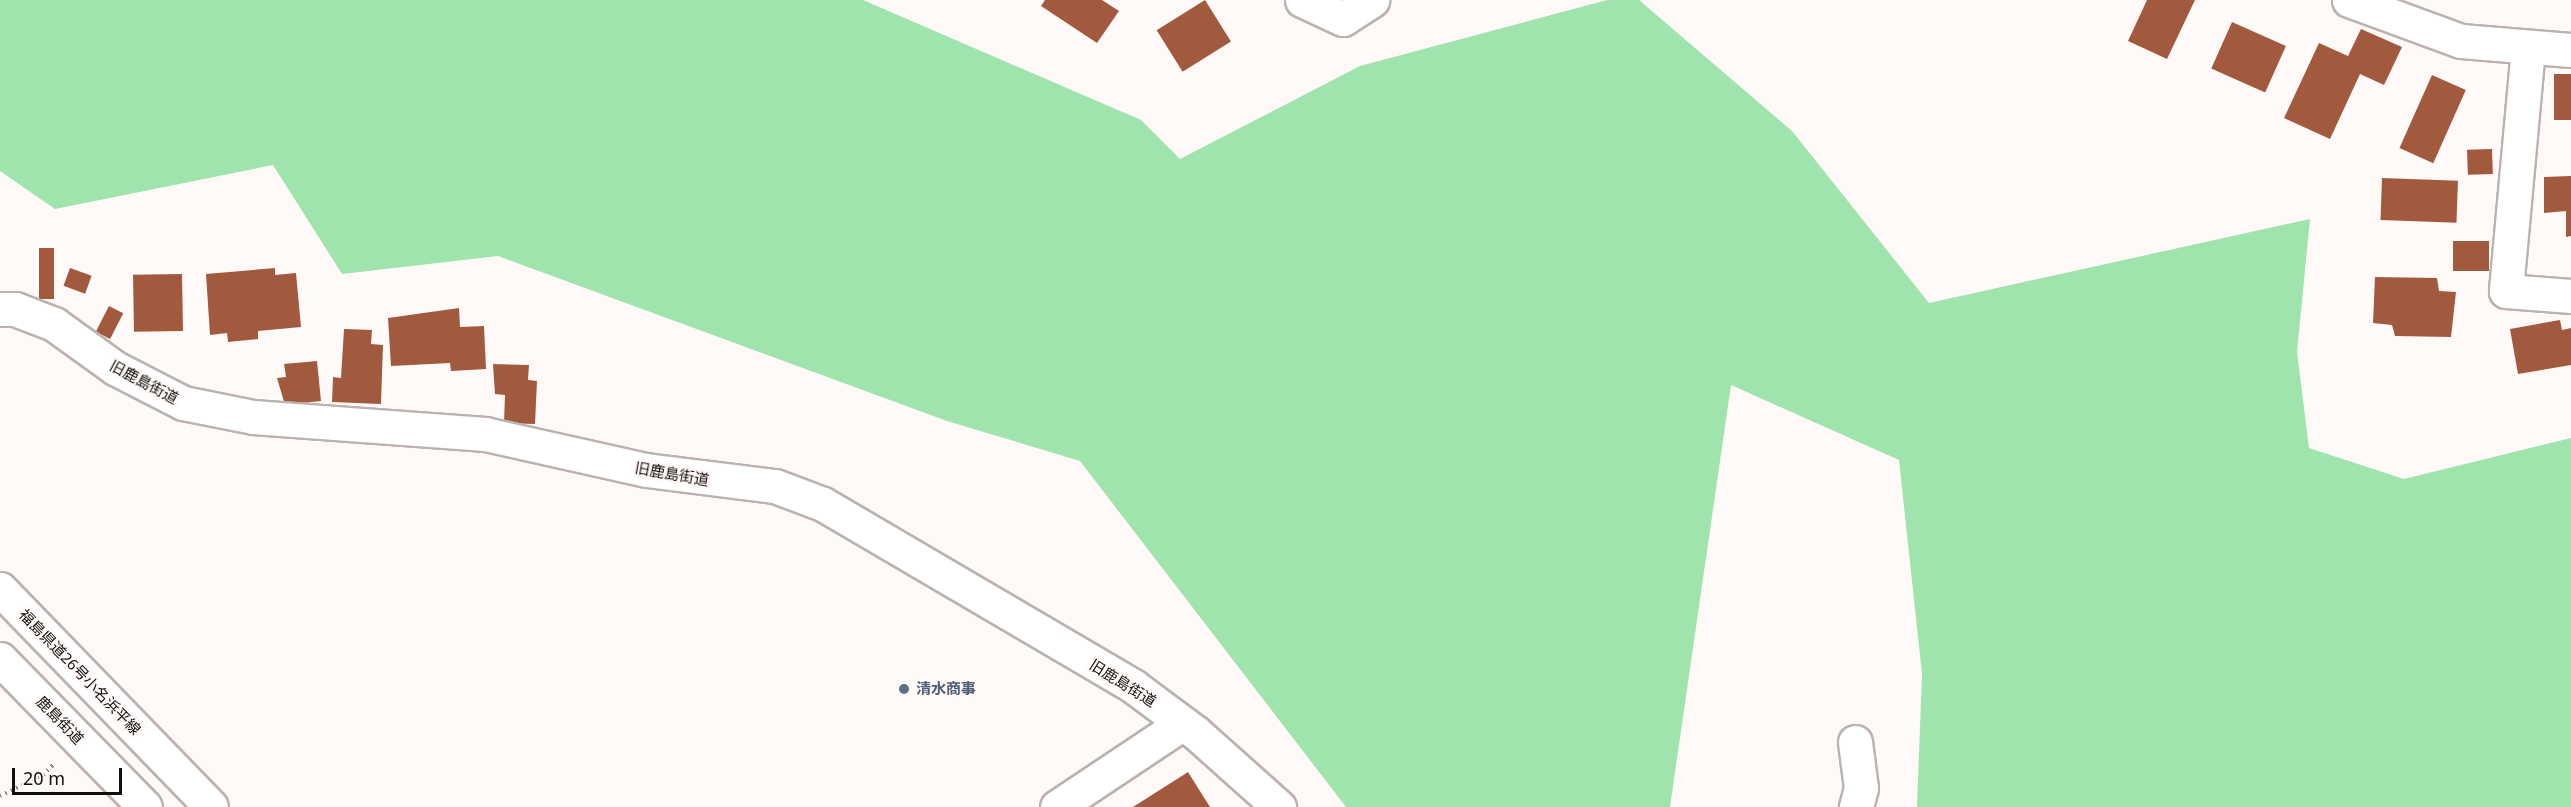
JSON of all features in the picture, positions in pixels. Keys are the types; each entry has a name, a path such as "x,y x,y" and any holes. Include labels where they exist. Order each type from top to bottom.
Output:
{"street":[{"path":"1302,0 1343,19 1372,0"},
{"path":"2349,0 2461,41 2571,50"},
{"path":"2528,48 2506,291 2571,296"},
{"name":"旧鹿島街道","path":"0,309 15,309 54,324 115,368 183,403 253,417 485,434 646,470 775,486 823,504 1133,686 1183,723 1279,807"},
{"name":"福島県道26号小名浜平線","path":"0,589 211,807"},
{"name":"鹿島街道","path":"0,659 145,807"},
{"path":"1057,807 1183,723"},
{"path":"1855,742 1861,788 1856,807"}],"path":[{"path":"0,796 43,775 78,738"}],"green space":[{"path":"0,0 863,0 1141,120 1180,159 1360,66 1607,0 1639,0 1792,131 1929,303 2310,219 2297,352 2309,448 2404,479 2571,438 2571,807 1917,807 1922,674 1899,460 1731,385 1670,807 1346,807 1080,461 947,421 498,256 342,274 273,165 55,209 0,171"}],"building":[{"path":"1045,0 1102,0 1119,11 1097,43 1041,6"},
{"path":"1205,0 1231,42 1183,72 1157,30"},
{"path":"2147,0 2195,0 2167,59 2128,41"},
{"path":"2232,22 2286,46 2265,93 2211,69"},
{"path":"2361,29 2402,47 2384,85 2360,74 2330,139 2284,118 2319,43 2348,56"},
{"path":"2554,74 2571,74 2571,120 2554,120"},
{"path":"2432,75 2466,90 2433,163 2399,148"},
{"path":"2492,149 2493,174 2468,175 2467,150"},
{"path":"2571,176 2571,236 2566,237 2566,211 2544,213 2544,177"},
{"path":"2382,178 2458,181 2456,223 2381,220"},
{"path":"2453,241 2489,241 2489,271 2453,271"},
{"path":"39,248 54,248 54,299 39,299"},
{"path":"70,268 92,276 85,294 64,286"},
{"path":"275,268 275,275 296,273 301,327 258,331 258,339 228,342 227,333 210,335 206,274"},
{"path":"182,274 183,331 134,332 133,275"},
{"path":"2375,277 2437,278 2439,291 2456,292 2451,337 2395,336 2392,325 2373,323"},
{"path":"109,306 123,313 110,339 96,332"},
{"path":"459,308 460,327 484,326 486,369 451,371 450,363 391,366 388,318"},
{"path":"2560,320 2562,330 2571,328 2571,365 2518,374 2510,329"},
{"path":"344,329 372,330 371,344 383,345 381,404 332,402 333,377 341,378"},
{"path":"317,361 321,401 285,405 277,378 286,377 284,364"},
{"path":"493,364 529,365 528,380 537,381 535,424 504,423 505,395 495,394"},
{"path":"1188,772 1210,807 1133,807"}],"place":[{"name":"清水商事","path":"904,689"}]}
